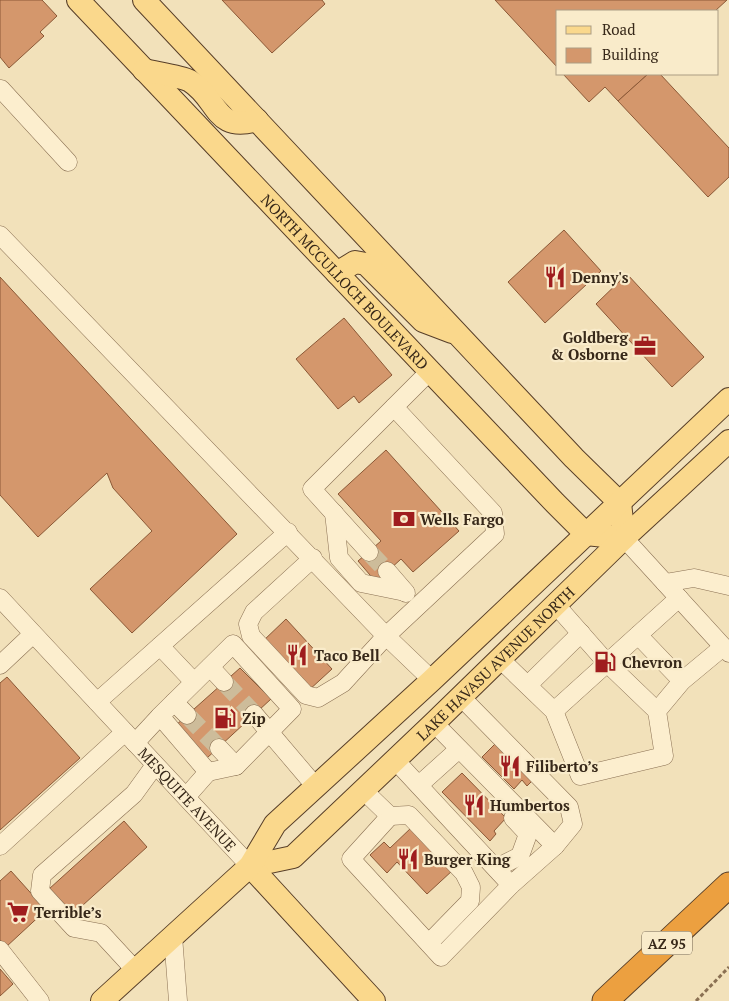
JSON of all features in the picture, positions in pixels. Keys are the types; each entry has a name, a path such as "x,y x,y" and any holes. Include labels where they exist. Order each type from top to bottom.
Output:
{"highway":[{"name":"AZ 95","path":"604,1001 729,884"}],"main road":[{"name":"NORTH MCCULLOCH BOULEVARD","path":"78,0 586,534"},
{"path":"144,0 458,334 612,509 624,538 586,534"},
{"path":"144,70 189,81 229,122 241,125 257,120"},
{"path":"337,273 355,262 366,264 423,321 458,334"},
{"name":"LAKE HAVASU AVENUE NORTH","path":"107,1000 173,936 250,866 275,824 432,680 729,399"},
{"name":"LAKE HAVASU AVENUE NORTH","path":"250,866 293,857 500,660 624,538 729,441"},
{"name":"MESQUITE AVENUE","path":"250,866 374,1001"}],"street":[{"path":"0,89 68,162"},
{"path":"0,235 288,532 386,636 432,680"},
{"path":"369,552 312,489 430,371"},
{"path":"313,558 254,612 248,624 250,636 306,695 318,698 343,683 386,636 495,534 493,513 394,407"},
{"path":"334,512 339,558 361,583 405,592"},
{"path":"97,702 288,532"},
{"path":"624,538 726,650 682,682 657,710"},
{"path":"387,571 418,606"},
{"path":"665,582 694,578 729,586"},
{"name":"MESQUITE AVENUE","path":"0,598 250,866"},
{"path":"554,711 679,598"},
{"path":"500,660 554,711 580,776 664,756 657,710 607,663 555,604"},
{"path":"528,685 581,633"},
{"path":"0,665 33,634"},
{"path":"638,635 682,682"},
{"path":"0,846 130,737 160,716 233,644 292,709 236,766 208,772 186,797"},
{"path":"160,646 194,682"},
{"path":"210,667 224,682"},
{"path":"429,943 470,901 471,887 464,873 409,815 390,816 351,859 441,957 511,885 555,846 573,824 569,807 461,696"},
{"path":"174,702 187,715"},
{"path":"254,714 271,731 316,786"},
{"path":"160,716 208,772"},
{"path":"434,723 528,834 520,856 496,868"},
{"path":"219,748 236,766"},
{"path":"456,751 555,846"},
{"path":"419,785 456,751"},
{"path":"395,760 511,885"},
{"path":"136,971 101,933 74,928 40,890 42,875 134,794 155,765"},
{"path":"363,790 390,816"},
{"path":"173,936 178,1001"},
{"path":"0,950 40,1001"}],"path":[{"path":"696,1001 729,967"}],"building":[{"path":"0,0 42,0 57,16 40,32 44,36 9,68 0,57"},
{"path":"222,0 322,0 325,4 272,53"},
{"path":"495,0 727,0 716,10 556,10 556,66"},
{"path":"564,75 647,75 618,101 605,87 589,102"},
{"path":"647,75 661,75 729,148 729,177 708,197 618,101"},
{"name":"Denny's","path":"564,230 601,271 545,323 508,282"},
{"path":"627,274 704,357 672,387 596,304"},
{"path":"0,277 237,534 132,633 90,589 152,531 113,488 107,473 38,537 0,495"},
{"path":"344,318 392,375 359,403 354,396 338,409 296,359"},
{"path":"386,450 459,531 413,572 401,559 376,582 358,561 381,541 338,494"},
{"name":"Taco Bell","path":"286,619 332,669 308,691 262,642"},
{"path":"240,668 271,699 207,758 175,726"},
{"path":"7,677 80,758 0,830 0,683"},
{"name":"Filiberto’s","path":"500,739 537,776 527,786 522,780 514,789 482,757"},
{"name":"Humbertos","path":"462,773 506,818 494,831 496,834 490,841 442,792"},
{"path":"124,821 147,847 72,915 49,889"},
{"name":"Burger King","path":"412,827 453,870 427,894 397,862 387,873 370,855 384,842 390,848"},
{"path":"11,871 46,910 6,947 0,940 0,881"},
{"path":"0,969 13,984 0,996"}],"tunnel":[{"path":"369,552 387,571"},
{"path":"224,682 254,714"},
{"path":"187,715 219,748"}],"place":[{"name":"Denny's","path":"555,277"},
{"name":"Goldberg & Osborne","path":"645,346"},
{"name":"Wells Fargo","path":"404,519"},
{"name":"Taco Bell","path":"297,655"},
{"name":"Chevron","path":"605,662"},
{"name":"Zip","path":"225,718"},
{"name":"Filiberto’s","path":"510,766"},
{"name":"Humbertos","path":"474,805"},
{"name":"Burger King","path":"408,859"},
{"name":"Terrible’s","path":"18,912"}]}
